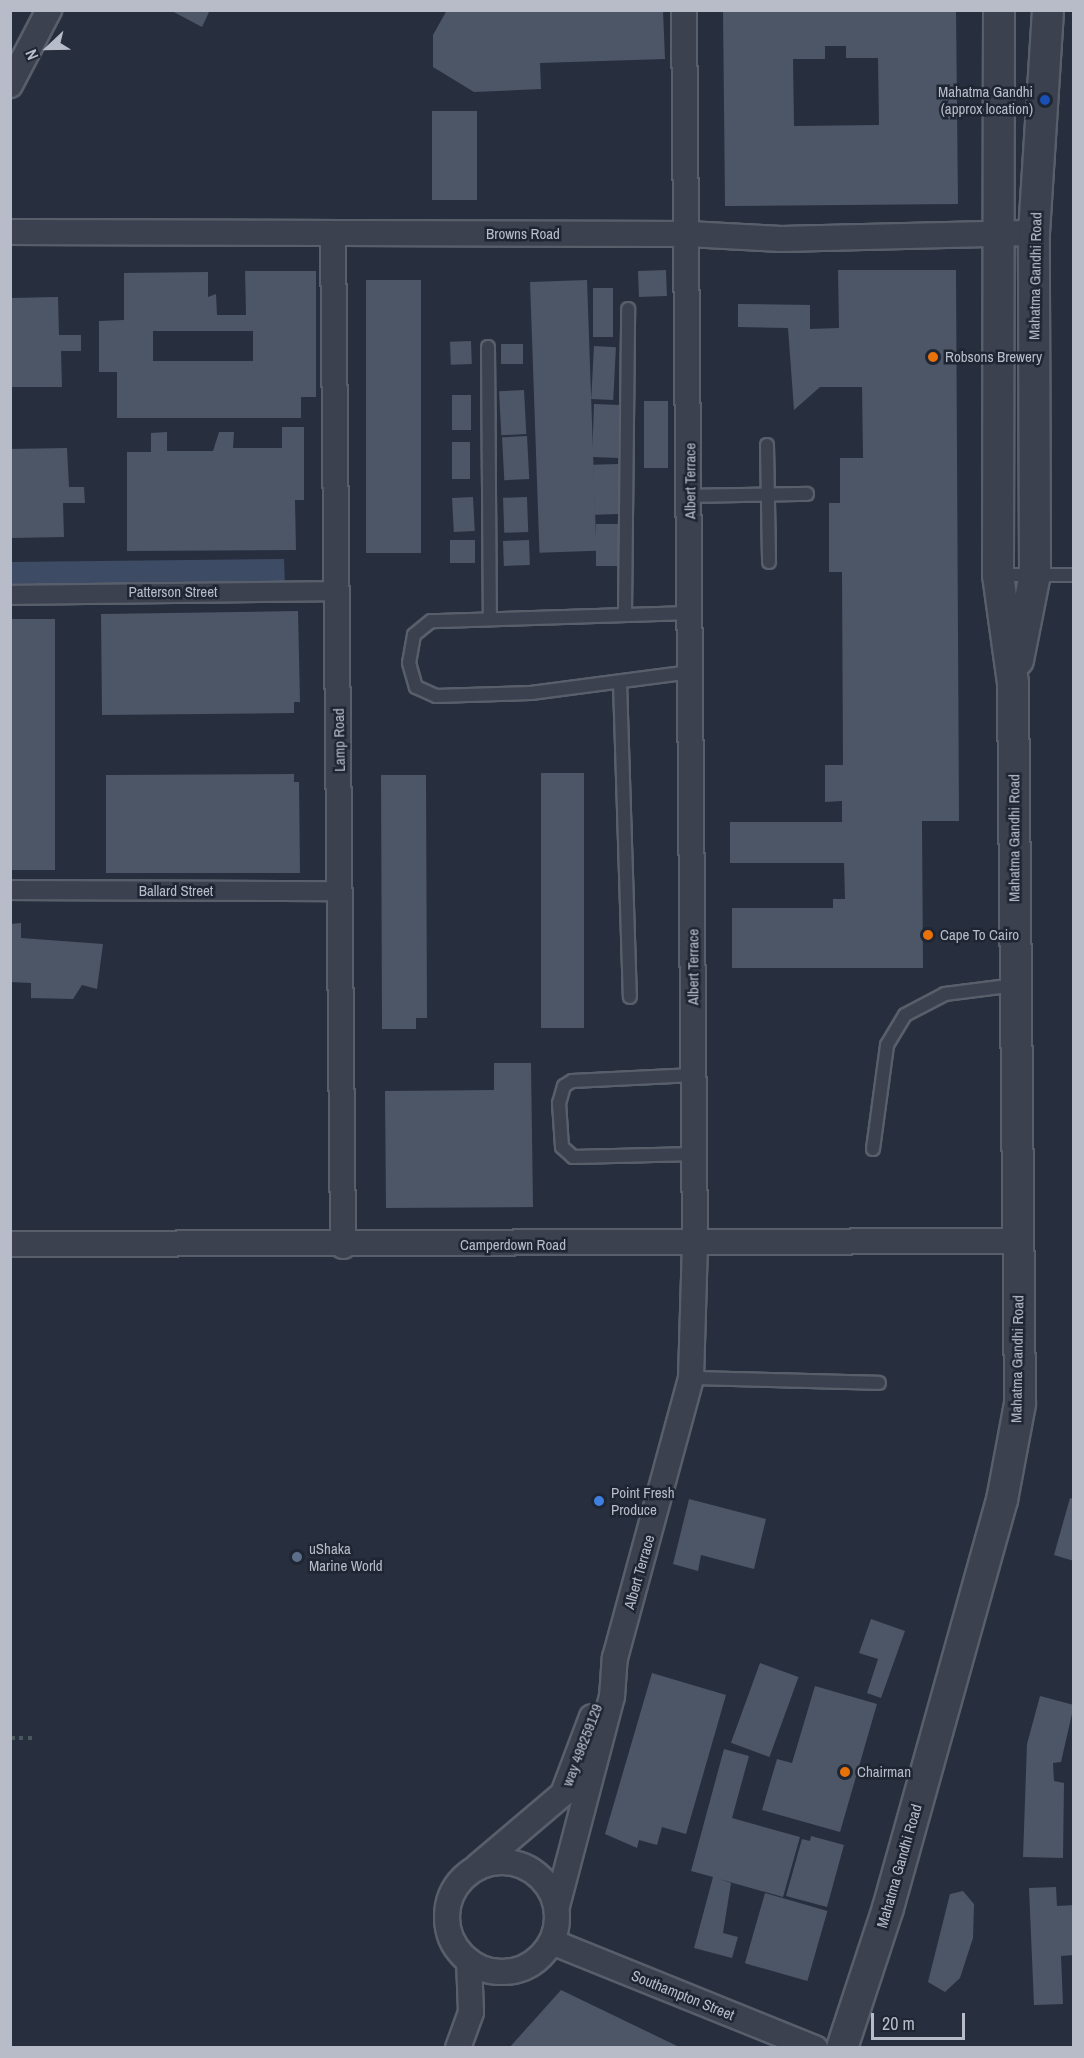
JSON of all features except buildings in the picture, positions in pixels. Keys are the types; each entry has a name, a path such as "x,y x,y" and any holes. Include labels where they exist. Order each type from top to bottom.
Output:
{"street":[{"path":"10,85 50,10"},
{"name":"Albert Terrace","path":"557,1906 612,1697 615,1658 691,1378 696,1245 688,234 684,10"},
{"name":"Mahatma Gandhi Road","path":"842,2048 888,1908 1012,1457 1020,1404 1016,1241 1013,683 998,575 996,235 999,10"},
{"name":"Mahatma Gandhi Road","path":"1013,683 1035,574 1034,233 1048,10"},
{"name":"Browns Road","path":"10,232 688,234 781,239 1034,233"},
{"name":"Lamp Road","path":"333,234 342,891 343,1246"},
{"name":"Patterson Street","path":"10,595 337,591"},
{"name":"Ballard Street","path":"10,890 342,891"},
{"name":"Camperdown Road","path":"10,1244 696,1245 1016,1241"},
{"name":"way 498259129","path":"476,1867 563,1794 615,1658"},
{"path":"501,1861 526,1866 546,1883 557,1906 552,1942 522,1969 495,1972 470,1961 450,1934 447,1917 455,1887 476,1867 501,1861"},
{"name":"Southampton Street","path":"552,1942 815,2048"},
{"path":"458,2048 471,2012 470,1961"}],"lane":[{"path":"625,613 628,309"},
{"path":"488,347 490,616"},
{"path":"767,445 765,495 769,562"},
{"path":"690,496 807,494"},
{"path":"998,575 1074,575"},
{"path":"690,613 490,616 421,627 410,644 416,687 435,696 620,683 691,672"},
{"path":"620,683 630,997"},
{"path":"873,1149 885,1055 904,1015 945,994 1015,985"},
{"path":"694,1075 572,1081 564,1086 559,1103 562,1147 573,1157 695,1154"},
{"path":"691,1378 879,1383"}],"path":[{"path":"10,1738 33,1738"}],"water":[{"path":"284,559 285,587 70,585 65,604 38,602 37,583 11,584 10,562"}],"place":[{"name":"Mahatma Gandhi (approx location)","path":"1045,100"},
{"name":"Robsons Brewery","path":"933,357"},
{"name":"Cape To Cairo","path":"928,935"},
{"name":"Point Fresh Produce","path":"599,1501"},
{"name":"uShaka Marine World","path":"297,1557"},
{"name":"Chairman","path":"845,1772"}]}
